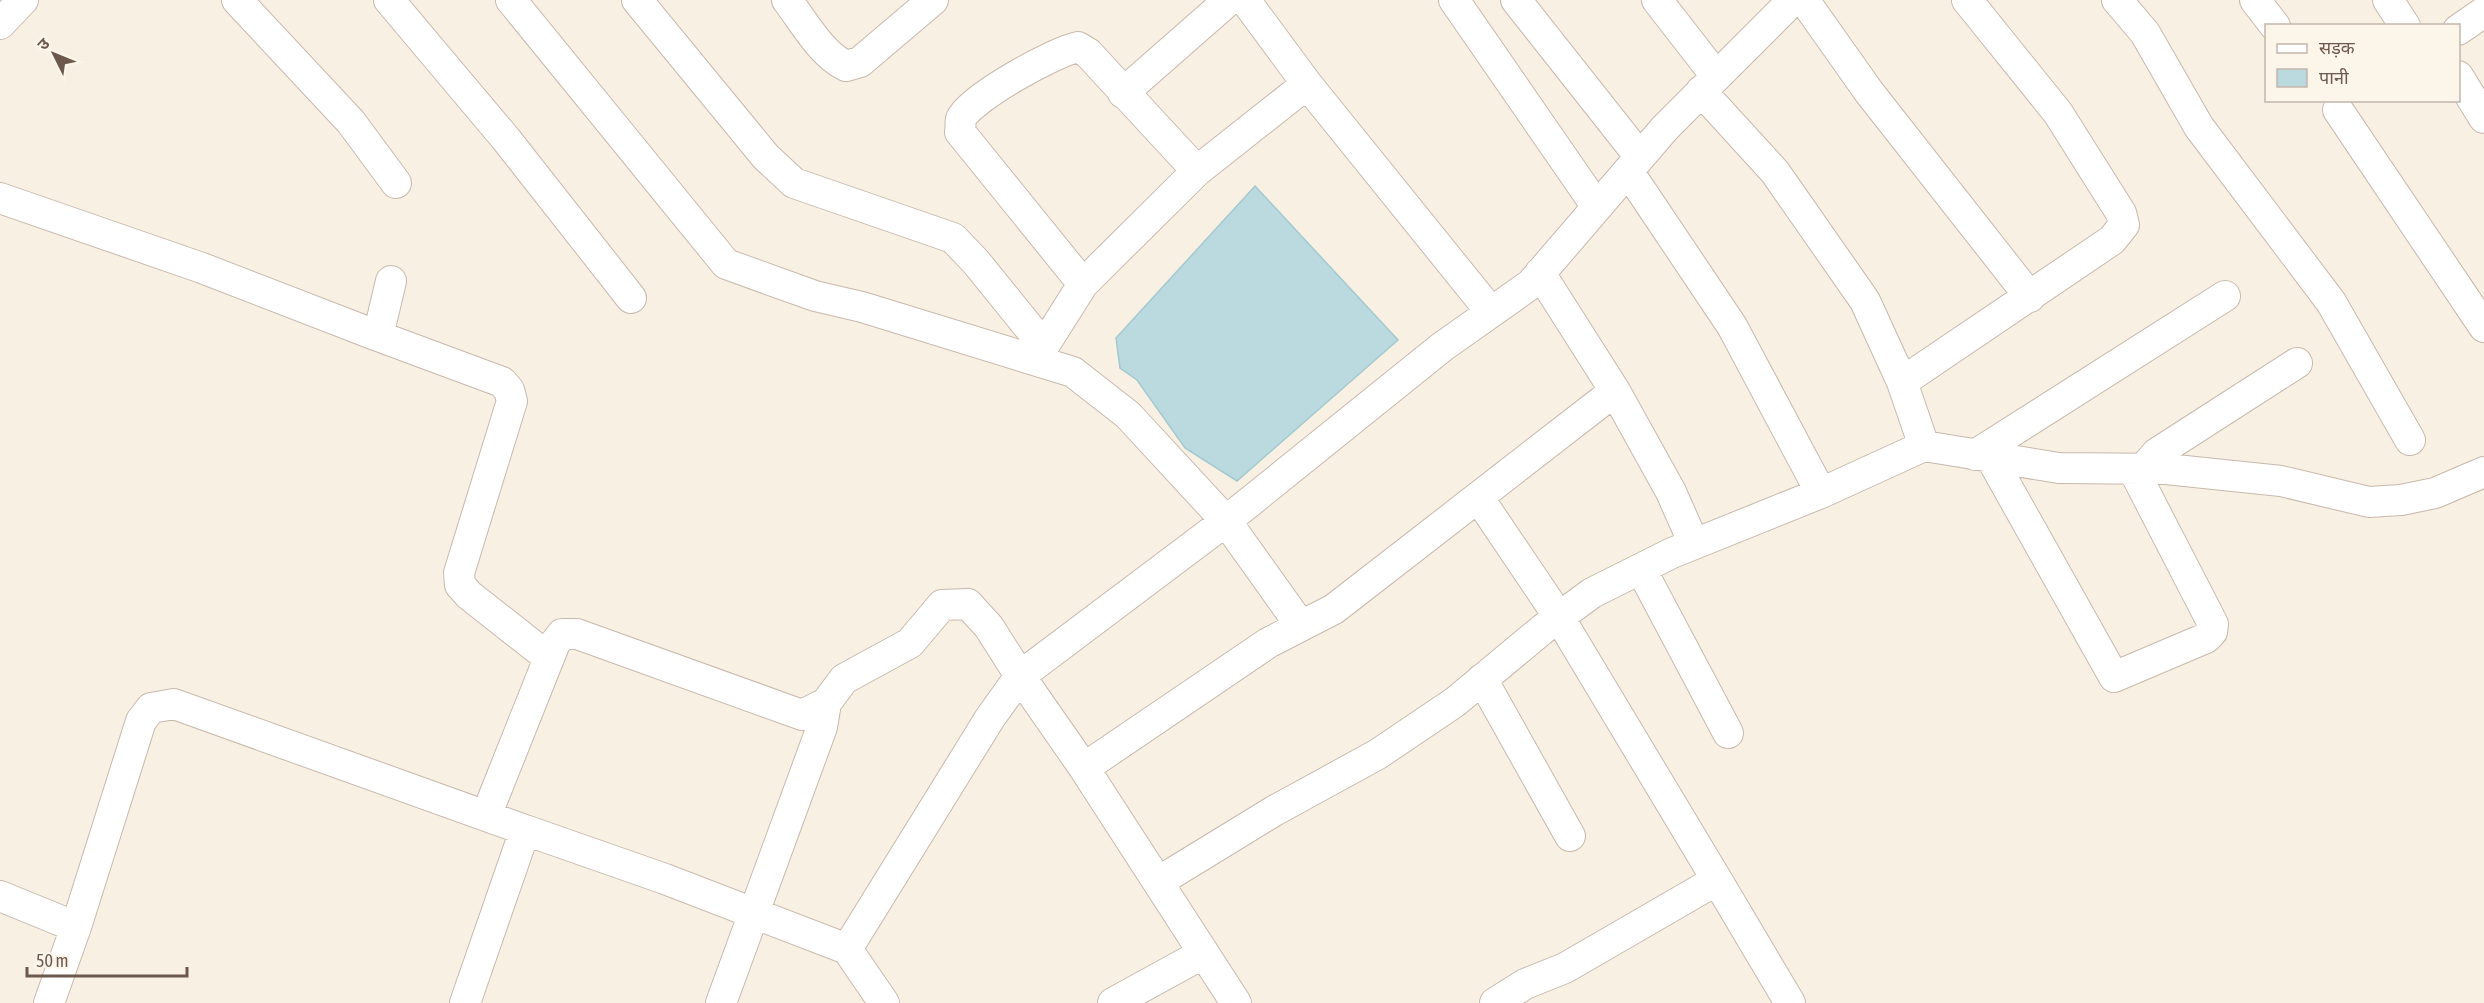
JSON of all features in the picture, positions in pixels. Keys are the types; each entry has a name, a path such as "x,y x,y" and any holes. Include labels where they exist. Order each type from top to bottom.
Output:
{"street":[{"path":"0,24 22,0"},
{"path":"237,0 351,122 396,183"},
{"path":"389,0 506,140 631,298"},
{"path":"510,0 726,264 815,296 1039,353 1073,372 1128,415 1227,520 1300,626"},
{"path":"637,0 766,157 794,183 953,238 976,262 1039,353"},
{"path":"787,0 836,62 846,66 860,62 933,0"},
{"path":"1123,93 1229,0"},
{"path":"1245,0 1307,84 1491,312"},
{"path":"1454,0 1597,207"},
{"path":"1516,0 1634,164 1732,326 1821,493"},
{"path":"1657,0 1708,83 1775,172 1865,301 1902,382 1924,446"},
{"path":"847,949 990,718 1020,676 1227,520 1442,347 1531,284 1634,164 1708,83 1793,0"},
{"path":"1804,0 1869,92 1922,156 2030,297"},
{"path":"1902,382 2112,240 2124,225 2121,213 2058,114 1967,0"},
{"path":"2117,0 2145,33 2199,127 2285,245 2331,302 2410,440"},
{"path":"2254,0 2273,24"},
{"path":"2388,0 2404,24"},
{"path":"2460,29 2484,12"},
{"path":"1083,284 960,132 961,119 971,106 1014,77 1068,49 1078,47 1088,53 1197,171"},
{"path":"2460,79 2484,118"},
{"path":"1039,353 1083,284 1197,171 1307,84"},
{"path":"2341,104 2484,327"},
{"path":"0,198 202,268 502,382 509,390 512,401 459,573 460,585 469,595 549,658"},
{"path":"1540,273 1615,391 1671,492 1694,544"},
{"path":"378,336 391,281"},
{"path":"1983,457 2225,296"},
{"path":"2138,469 2157,453 2297,363"},
{"path":"1084,768 1268,643 1334,609 1615,391"},
{"path":"1158,882 1274,810 1378,754 1455,702 1592,593 1694,544 1821,493 1924,446 2060,468 2138,469 2281,481 2369,502 2401,500 2435,493 2484,472"},
{"path":"1983,457 2114,677 2206,638 2212,632 2213,624 2138,469"},
{"path":"1478,497 1559,617 1790,1003"},
{"path":"1641,569 1728,733"},
{"path":"486,816 549,658 562,634 577,634 802,715 826,703 844,679 910,643 942,604 968,604 989,627 1084,768 1236,1003"},
{"path":"1482,679 1570,836"},
{"path":"721,1003 822,727 826,703"},
{"path":"49,1003 76,927 141,721 151,708 174,704 754,913 847,949 884,1003"},
{"path":"465,1003 525,830"},
{"path":"1496,1003 1525,984 1565,968 1717,880"},
{"path":"0,896 76,927"},
{"path":"1113,1003 1204,953"}],"water":[{"path":"1255,186 1398,340 1237,481 1185,448 1137,380 1120,368 1116,338"}]}
